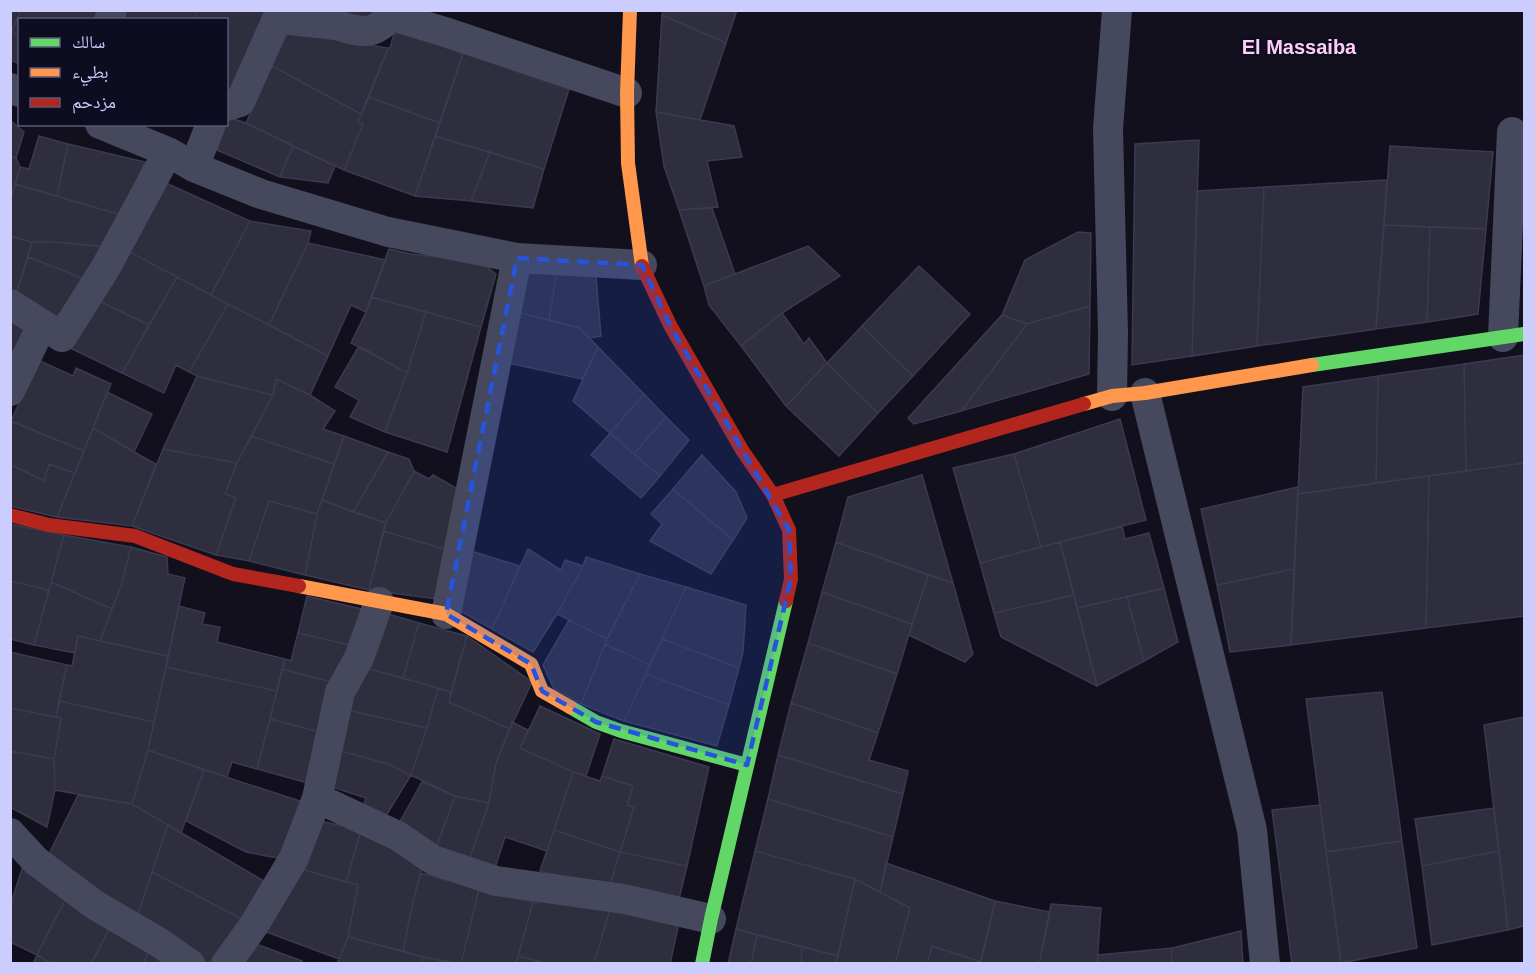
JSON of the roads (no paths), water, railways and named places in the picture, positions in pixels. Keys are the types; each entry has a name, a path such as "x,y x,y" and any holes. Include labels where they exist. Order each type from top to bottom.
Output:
{"street":[{"path":"630,10 627,93 628,163 642,265 670,325 742,450 773,495 789,530 791,579 702,963"},
{"path":"1112,396 1113,333 1108,129 1117,10"},
{"path":"228,105 240,102 279,14 295,22 336,26 353,31 370,31 392,16 627,93"},
{"path":"111,126 137,131 194,167 261,194 388,232 517,258 642,265"},
{"path":"194,167 210,126"},
{"path":"773,495 1112,396 1145,393 1351,358 1514,335 1512,132"},
{"path":"10,304 62,337 106,267 168,152"},
{"path":"446,614 517,258"},
{"path":"10,391 42,325"},
{"path":"1145,393 1252,830 1265,963"},
{"path":"10,515 49,525 135,536 233,574 446,614 531,664 542,691 596,722 621,731 747,765"},
{"path":"226,963 254,925 294,858 317,798 340,693 359,658 379,602"},
{"path":"317,798 398,836 433,860 496,881 624,899 711,920"},
{"path":"10,833 36,861 95,905 190,963"}],"district":[{"name":"El Massaiba","path":"1299,47"}]}
